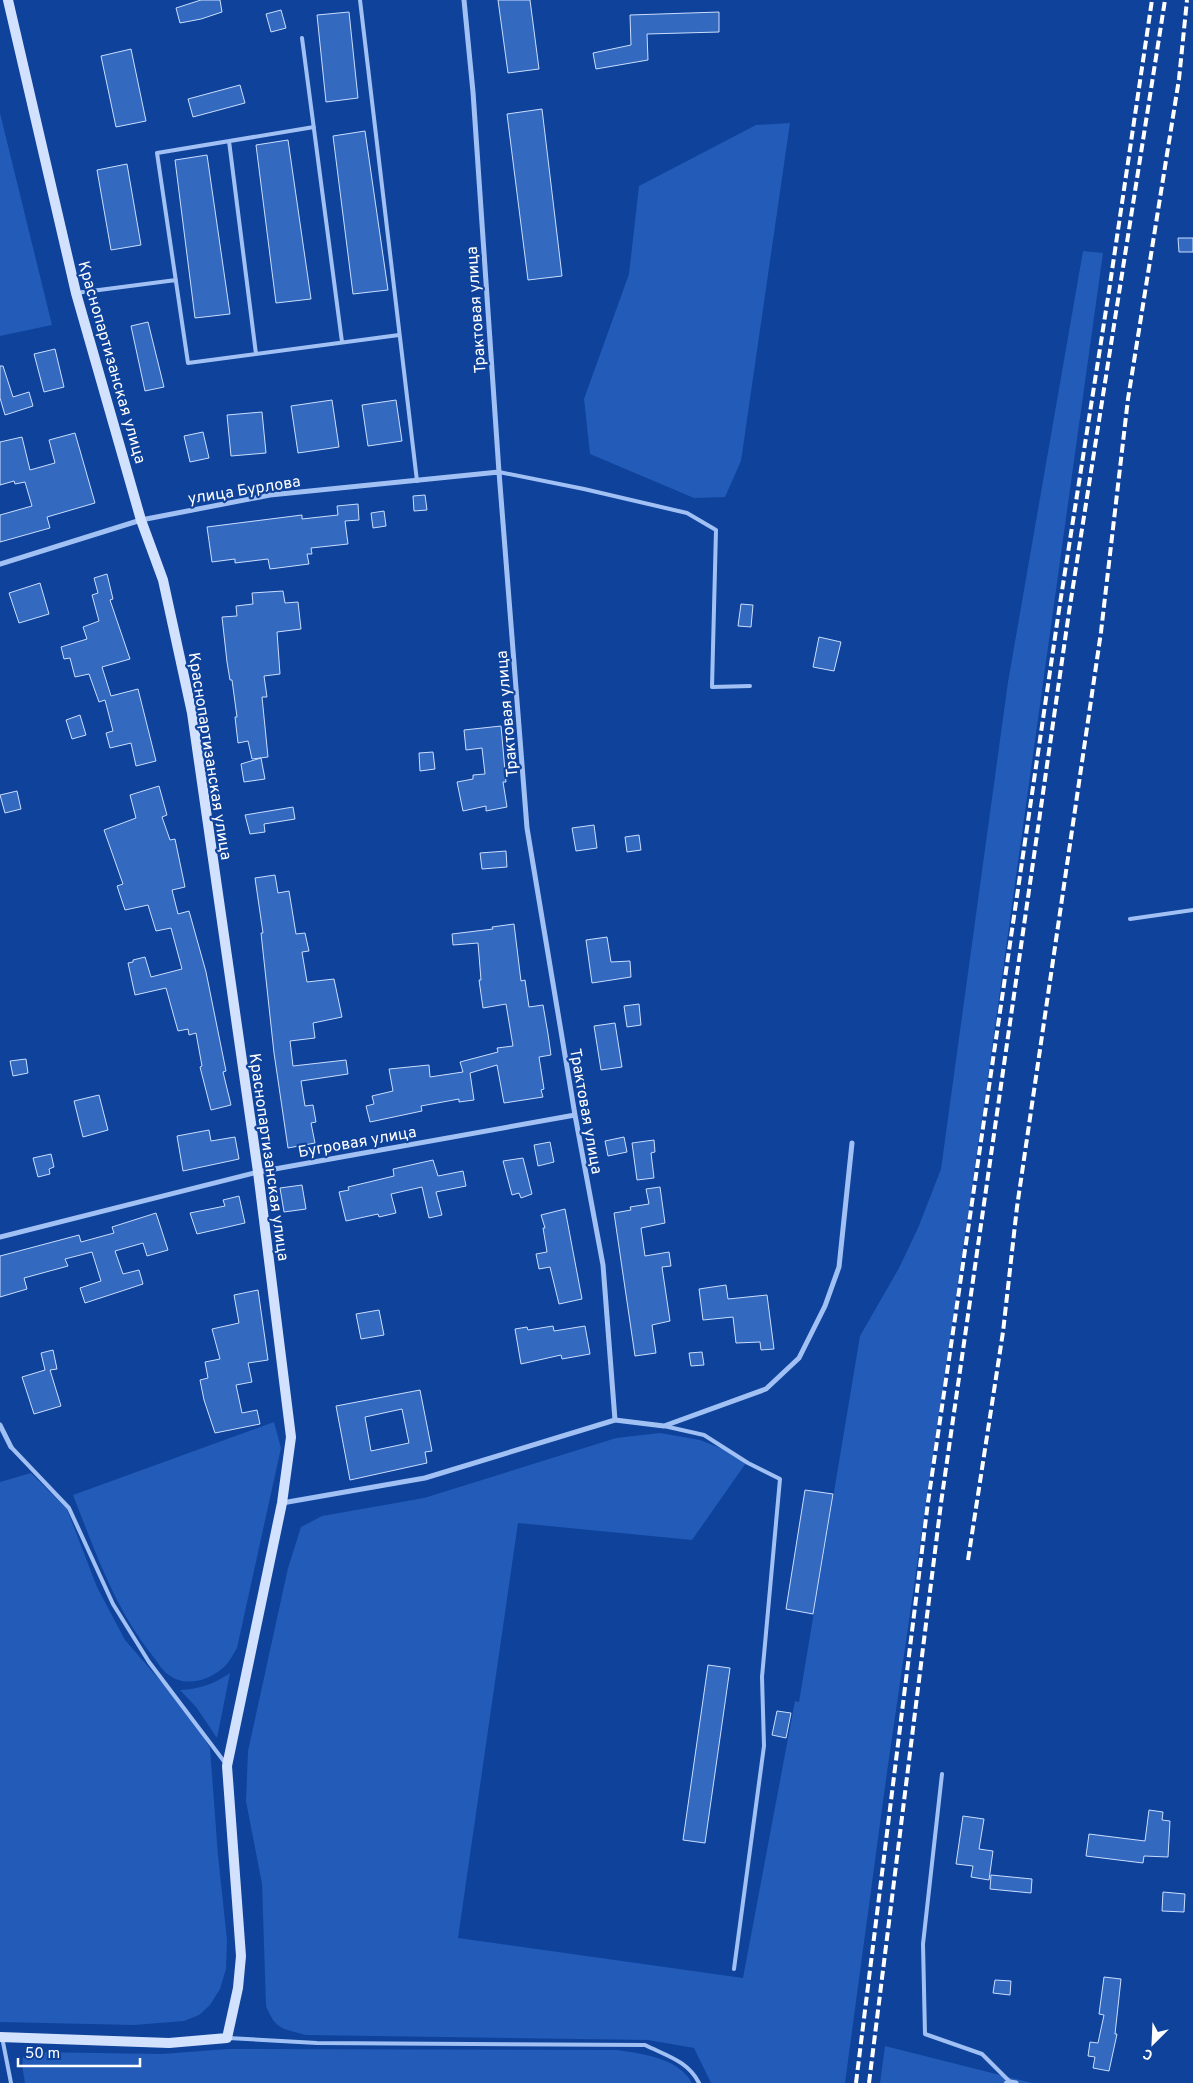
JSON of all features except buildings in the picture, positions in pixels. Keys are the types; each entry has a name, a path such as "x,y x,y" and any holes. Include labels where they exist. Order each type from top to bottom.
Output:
{"street":[{"name":"Краснопартизанская улица","path":"8,0 76,293 142,520 164,580 192,713 258,1172 291,1437 282,1503 227,1766 241,1956 238,1988 227,2038"},
{"name":"Трактовая улица","path":"464,0 474,102 499,472 527,828 602,1266 615,1420"},
{"name":"улица Бурлова","path":"0,564 142,520 270,495 499,472"},
{"name":"Бугровая улица","path":"0,1237 258,1172 575,1115"},
{"path":"282,1503 425,1478 615,1420 664,1426 766,1390 799,1358 825,1306 839,1267 852,1143"},
{"path":"0,1425 11,1447"},
{"path":"1,2037 169,2043 227,2038"},
{"path":"1008,2082 1016,2083"}],"lane":[{"path":"360,0 417,481"},
{"path":"302,38 342,342"},
{"path":"314,127 157,153 188,362 400,335"},
{"path":"229,141 256,354"},
{"path":"76,293 176,280"},
{"path":"499,472 584,489 687,513 716,530 712,687 750,686"},
{"path":"1130,919 1193,910"},
{"path":"664,1426 704,1434 748,1463 780,1479 762,1677 764,1746 734,1969"},
{"path":"11,1447 69,1508 112,1604 149,1662 227,1766"},
{"path":"942,1774 923,1944 925,2034 982,2054 1008,2082"},
{"path":"1,2037 11,2083"},
{"path":"227,2038 317,2043 645,2046 687,2065 693,2071 699,2083"}],"shaded area":[{"path":"0,113 52,325 0,336"},
{"path":"790,123 741,461 725,497 694,498 590,454 584,399 629,274 639,186 756,125"},
{"path":"1083,251 1103,253 990,1063 887,1772 845,2083 711,2083 694,2048 648,2040 306,2035 280,2027 273,2020 266,2006 262,1884 246,1801 248,1751 288,1568 301,1527 322,1516 424,1498 616,1438 660,1433 700,1440 728,1451 746,1463 692,1540 518,1523 458,1938 743,1978 795,1701 799,1702 860,1336 899,1268 918,1228 941,1169 1008,682"},
{"path":"274,1422 281,1448 237,1648 226,1665 212,1676 190,1682 176,1679 166,1673 127,1618 106,1578 73,1495"},
{"path":"31,1473 67,1509 97,1587 125,1640 190,1715 210,1748 227,1940 226,1969 220,1989 210,2005 199,2015 184,2021 134,2025 0,2022 0,1482"},
{"path":"230,1673 217,1738 196,1707 180,1690 206,1685"},
{"path":"885,2046 1032,2083 880,2083"},
{"path":"228,2049 616,2050 647,2055 669,2062 686,2075 692,2083 25,2083 22,2065 23,2057 33,2052 162,2054"}],"railway":[{"path":"856,2083 928,1502 1059,610 1152,0"},
{"path":"869,2083 941,1503 1069,612 1165,0"},
{"path":"968,1560 1003,1332 1017,1207 1101,632 1128,399 1179,79 1187,0"}]}
